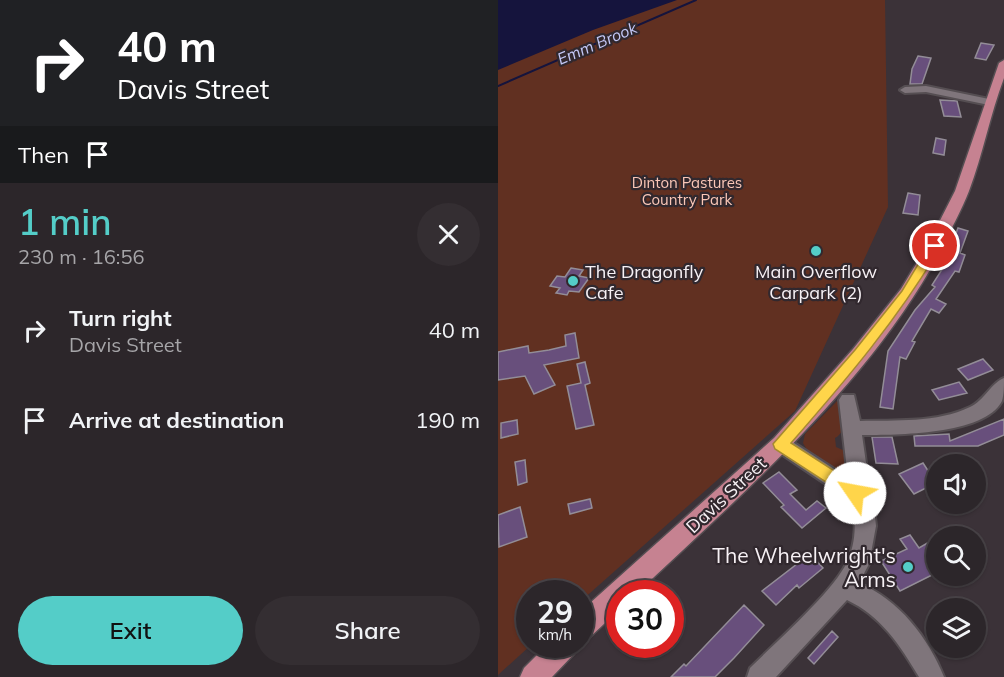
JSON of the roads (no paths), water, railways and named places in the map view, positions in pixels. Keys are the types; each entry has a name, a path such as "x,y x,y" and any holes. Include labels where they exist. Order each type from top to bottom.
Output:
{"main road":[{"name":"Davis Street","path":"594,617 780,444 860,354 907,293 935,246 962,191 989,102 1004,63"},
{"path":"533,677 552,658"}],"street":[{"path":"905,90 926,88 989,102"},
{"path":"853,428 908,427 954,422 981,409 1002,393"},
{"path":"848,400 858,477 855,493"},
{"path":"759,677 844,587 858,564 866,526 864,508 855,493 780,444"},
{"path":"844,587 874,602 890,617 907,636 932,677"}],"waterway":[{"name":"Emm Brook","path":"498,86 696,0"}],"place":[{"name":"Main Overflow Carpark (2)","path":"816,251"},
{"name":"The Dragonfly Cafe","path":"573,281"},
{"name":"The Wheelwright's Arms","path":"908,567"}],"park label":[{"name":"Dinton Pastures Country Park","path":"687,190"}]}
